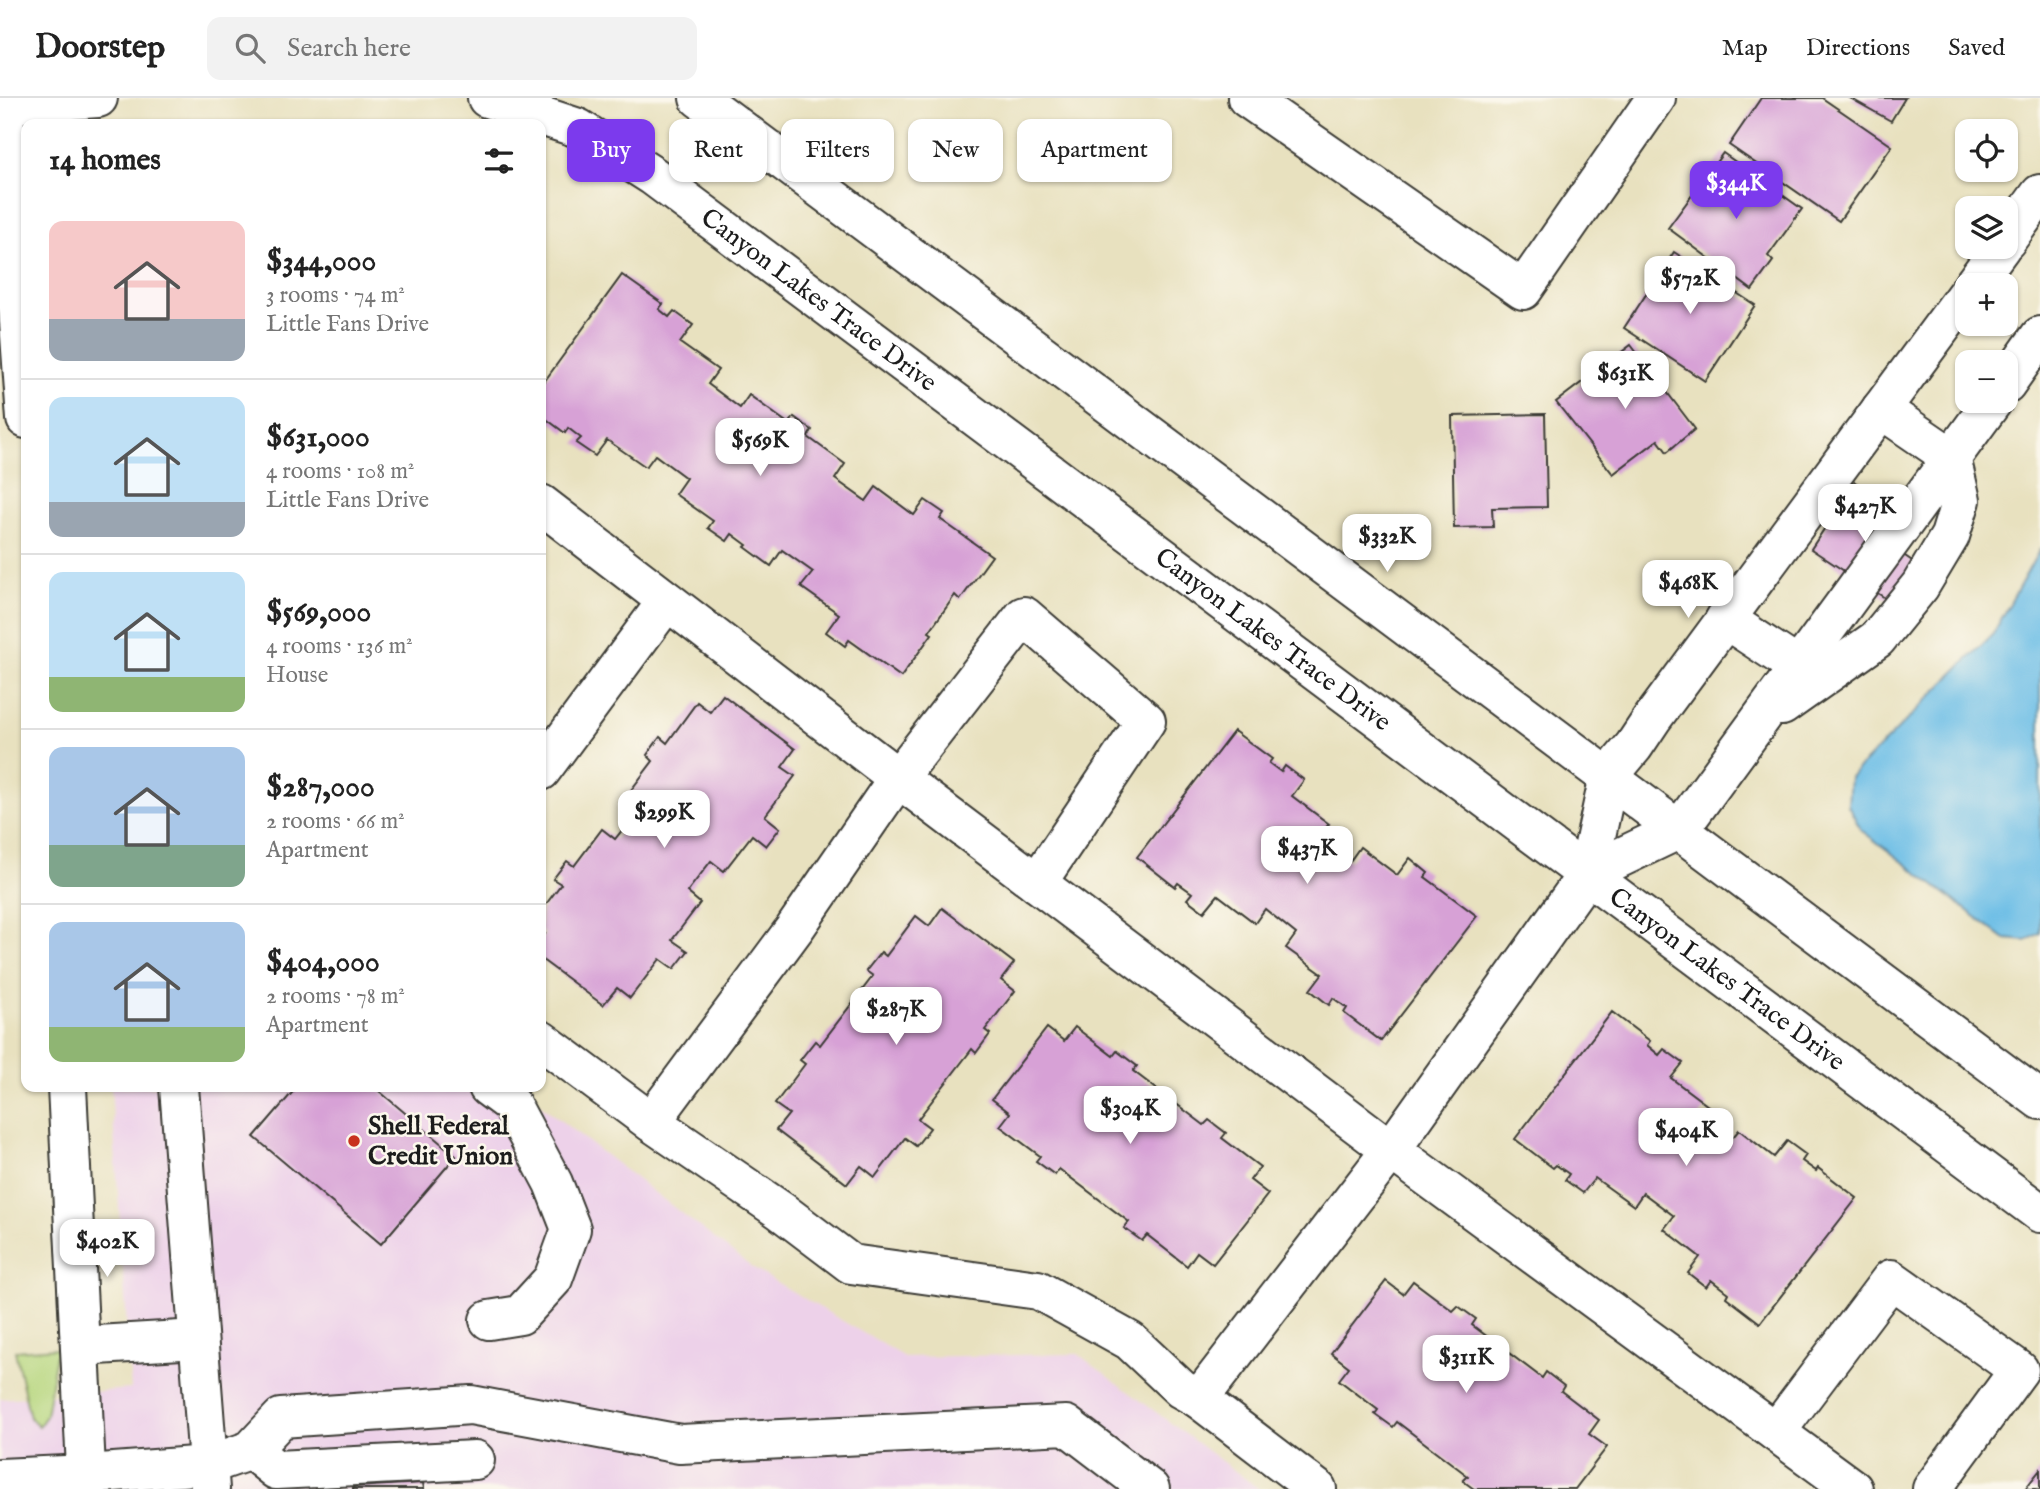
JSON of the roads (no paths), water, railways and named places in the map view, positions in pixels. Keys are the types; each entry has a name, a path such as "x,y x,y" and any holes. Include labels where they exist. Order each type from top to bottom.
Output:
{"street":[{"path":"21,353 2,103 97,98"},
{"name":"Canyon Lakes Trace Drive","path":"487,98 578,128 653,176 2040,1213"},
{"path":"699,98 2040,1100"},
{"path":"1247,98 1523,290 1656,98"},
{"path":"2018,224 2040,194"},
{"path":"1199,1399 1391,1150 1588,873 1609,776 1634,746 1955,309"},
{"path":"2018,367 2040,336"},
{"path":"1755,726 1877,639 1920,586 1950,536 1961,500 1951,457 1881,409"},
{"path":"1588,873 1680,829 1984,413"},
{"path":"546,508 898,778 1391,1150 1853,1489"},
{"path":"546,764 667,601"},
{"path":"651,1122 795,928 898,778 1024,616 1146,721 1037,883"},
{"path":"1725,619 1797,667"},
{"path":"546,1044 851,1264 1038,1290 1130,1341 1181,1390 1199,1399 1317,1489"},
{"path":"67,1092 87,1482"},
{"path":"179,1092 209,1477"},
{"path":"489,1320 520,1315 553,1279 571,1229 553,1183 511,1104 495,1092"},
{"path":"1776,1432 1891,1279 2019,1370 1931,1489"},
{"path":"80,1346 198,1339"},
{"path":"251,1450 276,1470 476,1474 471,1405"},
{"path":"0,1478 87,1482 209,1477 251,1450 281,1418 471,1405 680,1444 1066,1425 1150,1489"}],"water":[{"path":"2040,549 2040,933 2026,941 2005,939 1861,830 1848,805 1850,777 1993,634"}],"place":[{"name":"Shell Federal Credit Union","path":"354,1141"}]}
